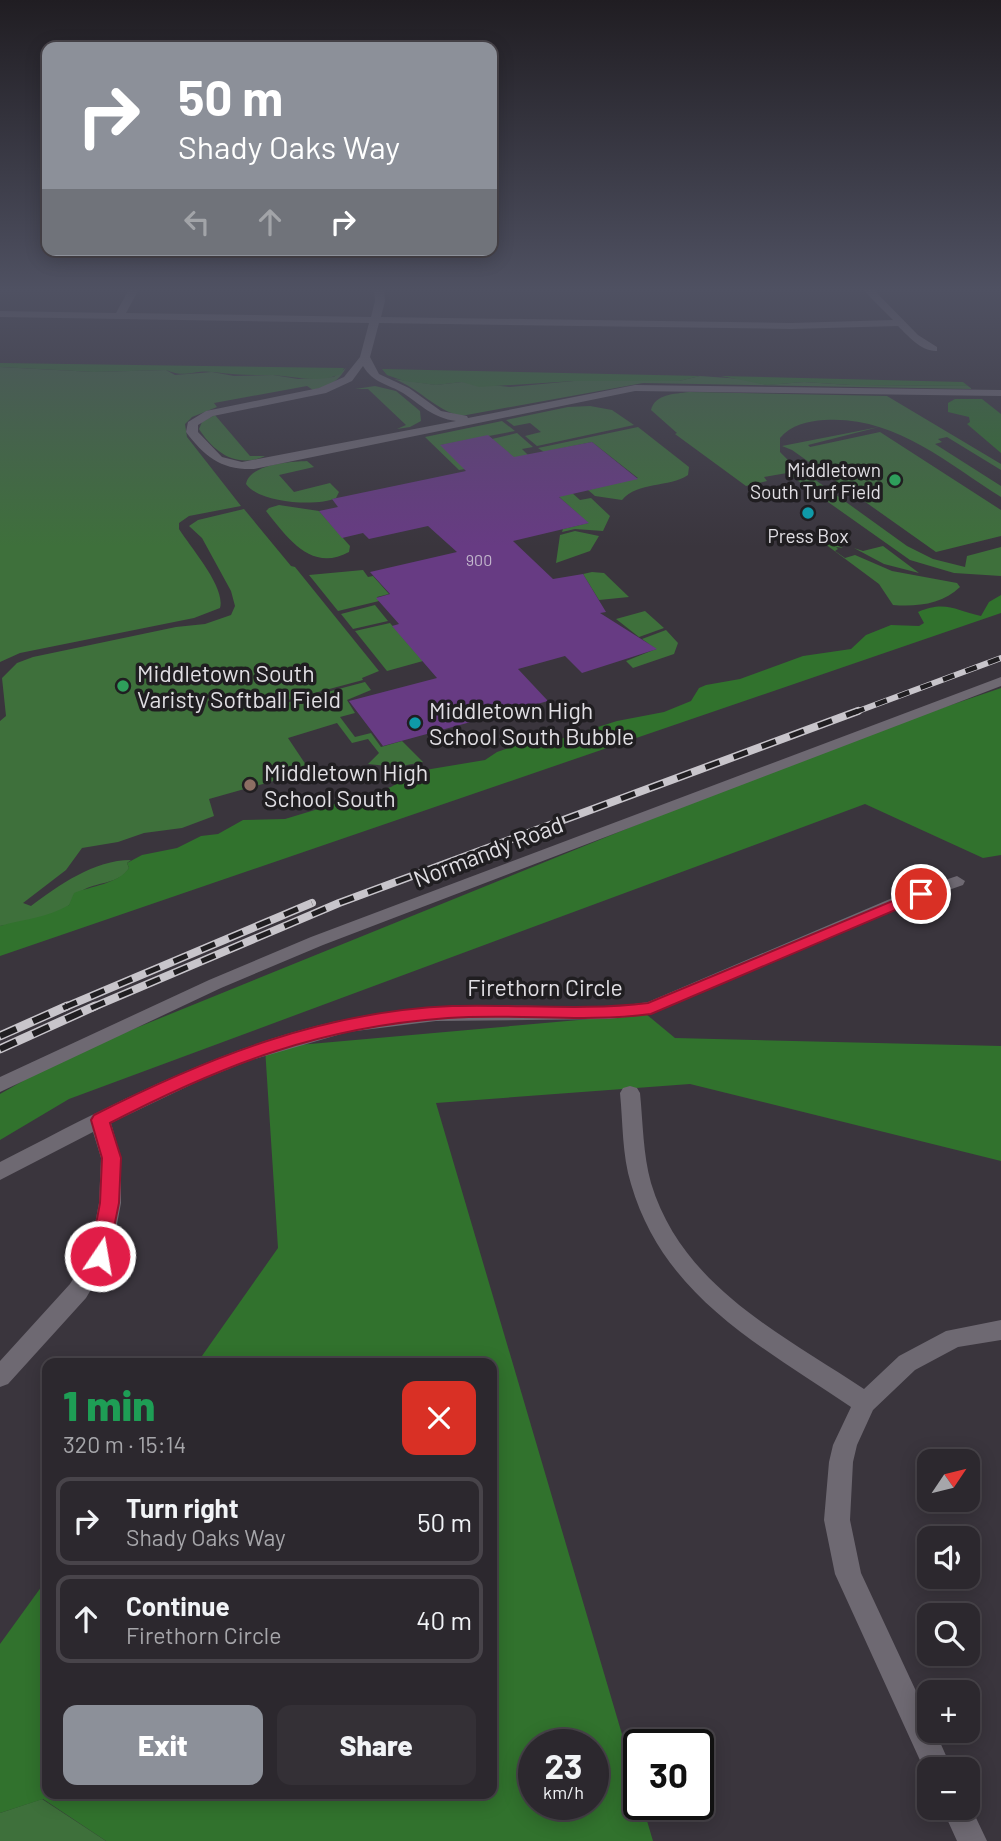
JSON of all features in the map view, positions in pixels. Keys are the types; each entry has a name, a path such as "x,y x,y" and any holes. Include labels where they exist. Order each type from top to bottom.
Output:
{"street":[{"path":"352,375 333,387 211,413 195,421 191,427 192,432 217,461 231,465 251,465 643,387 1001,393"},
{"path":"374,375 405,390 434,413 454,418 497,415"},
{"name":"Normandy Road","path":"0,1085 215,984 317,942 1001,681"},
{"name":"Firethorn Circle","path":"0,1172 173,1083 281,1042 342,1027 399,1017 451,1012 612,1013 651,1008 903,900 957,881"},
{"path":"630,1093 641,1183 664,1238 675,1254 702,1287 738,1321 865,1403"},
{"path":"0,1377 78,1291 100,1256 110,1203 111,1158 100,1120"},
{"path":"932,1757 860,1605 841,1549 837,1520 841,1462 845,1445 865,1403 907,1363 954,1338 1001,1330"},
{"path":"962,1820 972,1841"}],"green space":[{"path":"0,375 273,375 298,379 341,375 333,383 313,390 307,386 214,403 217,407 192,417 185,424 187,437 241,506 189,516 179,523 179,529 218,589 220,608 194,618 20,653 0,662"},
{"path":"269,375 338,375 324,379"},
{"path":"387,375 700,376 679,381 574,381 479,387 462,382 436,385 404,381"},
{"path":"700,376 742,379 767,385 804,382 968,386 972,389 643,383 461,416 443,409 394,379 436,385 462,382 510,387 574,381 679,381"},
{"path":"721,376 963,382 968,386 804,382 767,385"},
{"path":"375,386 396,391 420,411 421,421 410,427 397,429 406,425 368,389 355,389"},
{"path":"689,392 887,396 1001,464 1001,470 947,437 938,439 942,442 935,444 1001,486 1001,497 918,444 873,425 849,420 824,420 795,427 780,438 780,452 907,546 933,559 965,567 967,556 1001,547 1001,576 954,573 910,560 787,473 764,477 767,481 746,486 675,434 677,433 651,410 661,398"},
{"path":"955,399 982,399 1001,414 1001,453 967,424 970,422 969,417 948,412 948,403"},
{"path":"590,406 612,410 634,425 537,446 525,436 541,432 530,423 514,426 506,420 568,407"},
{"path":"215,415 250,456 265,456 245,461 219,451 199,429 202,422"},
{"path":"502,421 515,431 441,445 465,469 459,470 425,437"},
{"path":"638,427 689,467 688,475 672,482 636,490 622,500 595,496 588,490 638,478 592,442 544,452 538,448"},
{"name":"Middletown South Turf Field","path":"879,427 808,445 810,447 880,432 1001,510 1001,536 936,552 792,450 782,446"},
{"path":"517,433 533,447 522,449 530,457 517,460 492,439"},
{"path":"307,461 314,467 279,475 294,492 330,483 339,492 336,498 316,502 289,502 263,495 246,484 249,477 262,468"},
{"path":"571,492 580,500 591,498 610,516 603,531 575,529 562,532 563,529 588,523 557,495"},
{"path":"279,505 319,511 350,546 349,552 323,558 301,549 266,511"},
{"path":"244,509 379,671 362,678 363,680 277,703 278,705 365,682 371,690 347,700 355,713 340,717 355,737 371,733 381,747 402,741 423,762 396,767 368,764 379,753 368,739 352,743 337,723 288,738 318,783 312,783 302,773 209,799 214,816 182,828 144,833 118,842 82,848 66,870 23,903 31,906 65,882 104,864 131,860 127,863 129,868 121,877 83,890 69,905 55,914 0,926 0,721 6,716 2,678 17,663 33,657 176,627 205,624 231,615 235,606 231,591 202,538 189,526 198,520"},
{"path":"575,531 599,536 590,551 556,563 560,535"},
{"path":"816,534 843,548 836,547 838,549 835,551 845,558 855,555 892,571 957,583 960,587 938,601 893,605 879,584 813,535"},
{"path":"883,546 919,573 884,564 854,548 863,551"},
{"path":"363,570 368,577 373,576 389,594 377,597 379,601 338,611 309,575"},
{"path":"604,573 629,597 599,600 583,574"},
{"path":"1001,595 1001,613 0,956 0,926 44,916 69,905 74,893 118,878 129,868 127,863 142,855 177,848 201,836 218,834 243,820 285,819 391,787 419,771 485,760 514,746 541,745 617,721 664,712 691,701 699,688 706,685 740,679 803,656 851,649 866,635 891,625 919,626 924,623 918,612 944,607 981,616 989,602"},
{"path":"375,605 388,621 353,629 341,614"},
{"path":"645,611 664,628 639,637 616,619"},
{"path":"390,623 423,661 387,671 355,631"},
{"path":"666,630 678,643 674,654 633,668 626,661 656,649 642,639"},
{"path":"1001,688 1001,855 983,858 865,804 69,1099 0,1140 0,1094 67,1056 833,745"},
{"path":"646,1014 675,1038 1001,1046 1001,1161 690,1084 436,1103 623,1738 623,1820 647,1820 653,1841 106,1841 43,1799 497,1799 497,1358 201,1358 278,1248 265,1048"},
{"path":"42,1586 43,1799 0,1813 0,1644"},
{"path":"42,1799 106,1841 0,1841 0,1813"}],"building":[{"path":"488,435 514,457 592,442 638,479 559,497 589,523 513,541 553,579 583,574 606,612 600,613 657,649 582,673 565,656 518,669 548,701 383,746 349,701 437,678 392,626 399,624 376,598 390,594 370,572 457,552 428,526 369,539 363,533 342,538 319,511 338,507 332,499 466,471 440,445"}],"railway":[{"path":"853,713 1001,658"},
{"path":"91,1008 339,903 858,711"},
{"path":"63,1008 312,903"},
{"path":"0,1036 67,1006"},
{"path":"0,1049 95,1006"}],"place":[{"name":"Middletown South Turf Field","path":"895,480"},
{"name":"Press Box","path":"808,513"},
{"name":"Middletown South Varisty Softball Field","path":"123,686"},
{"name":"Middletown High School South Bubble","path":"415,723"},
{"name":"Middletown High School South","path":"250,785"}],"route":[{"path":"100,1256 110,1203 111,1158 100,1120 216,1064 281,1042 399,1017 451,1012 612,1013 651,1008 921,894"}]}
